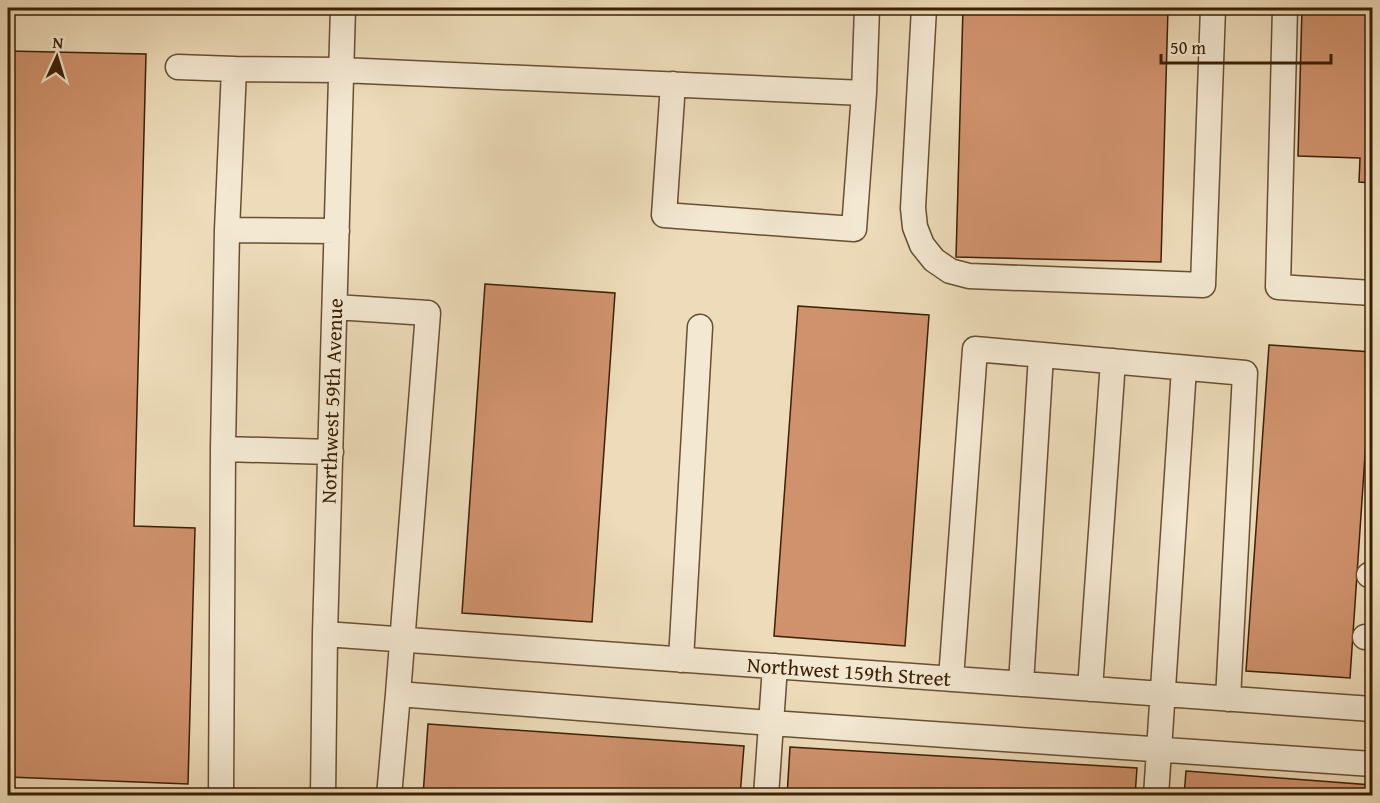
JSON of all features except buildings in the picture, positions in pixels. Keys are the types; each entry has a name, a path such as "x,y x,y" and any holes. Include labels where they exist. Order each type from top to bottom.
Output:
{"street":[{"name":"Northwest 59th Avenue","path":"323,795 325,634 343,8"},
{"path":"673,84 664,215 854,229 864,93 867,8"},
{"path":"924,8 913,208 915,227 921,245 934,260 950,271 969,276 1203,285 1213,8"},
{"path":"1285,8 1278,287 1372,293"},
{"path":"178,67 341,70 864,93"},
{"path":"221,795 223,449 227,230 234,69"},
{"path":"227,230 336,231"},
{"path":"334,307 428,313 389,795"},
{"path":"681,660 700,327"},
{"path":"951,679 975,349 1245,373 1228,699"},
{"path":"1021,684 1041,355"},
{"path":"1090,689 1113,362"},
{"path":"1156,795 1184,368"},
{"path":"223,449 331,453"},
{"name":"Northwest 159th Street","path":"325,634 1372,709"},
{"path":"766,795 775,666"},
{"path":"398,694 771,723 1372,764"}]}
